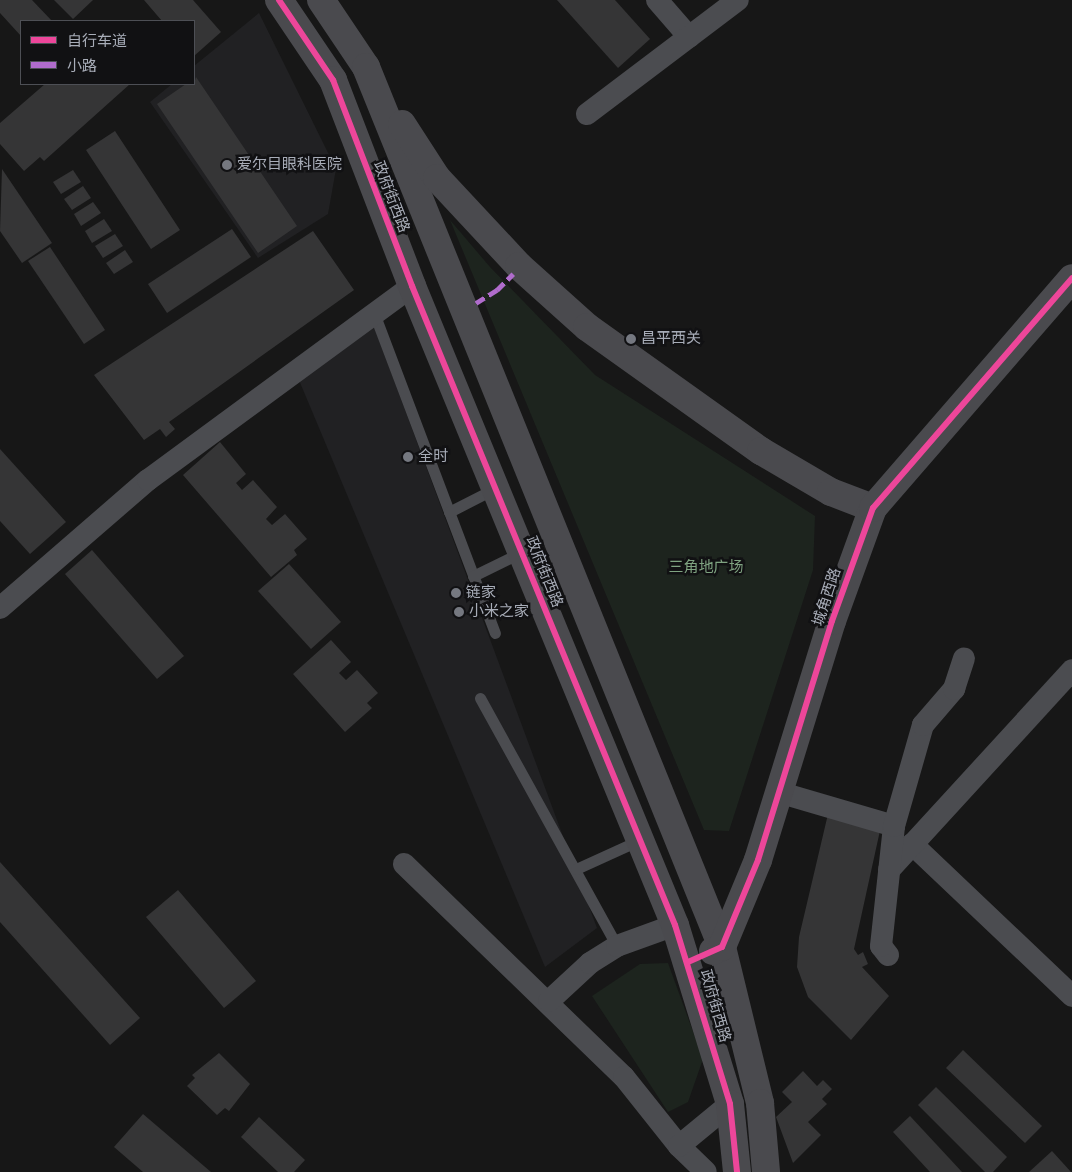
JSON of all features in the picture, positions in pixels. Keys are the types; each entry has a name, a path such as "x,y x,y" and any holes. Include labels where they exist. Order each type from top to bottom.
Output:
{"main road":[{"name":"政府街西路","path":"279,0 334,80 412,286 675,925 688,962 730,1104 737,1172"},
{"name":"政府街西路","path":"321,0 366,67 722,947 760,1103 766,1172"},
{"path":"366,67 437,178 546,292 620,352 761,450 831,492 873,508"},
{"name":"城角西路","path":"722,947 758,860 854,555 873,508 1072,278"},
{"path":"688,962 722,947"}],"street":[{"path":"657,0 689,37"},
{"path":"587,114 738,0"},
{"path":"0,608 148,480 412,286"},
{"path":"888,955 881,946 894,826 923,725 954,689 964,658"},
{"path":"889,870 1072,670"},
{"path":"778,792 894,826"},
{"path":"912,844 1072,996"},
{"path":"404,864 549,1001 624,1077 679,1146 706,1172"},
{"path":"549,1001 590,964 616,946 675,925"},
{"path":"679,1146 730,1104"}],"lane":[{"path":"374,313 496,633"},
{"path":"449,512 496,488"},
{"path":"473,576 522,552"},
{"path":"480,698 576,869 616,946"},
{"path":"576,869 640,840"}],"shaded area":[{"path":"259,13 336,169 328,214 258,258 150,102 171,85 195,85 195,65"},
{"path":"374,326 597,928 545,967 296,373"}],"green space":[{"name":"三角地广场","path":"450,220 490,267 595,375 815,516 813,570 729,831 704,830"},
{"path":"668,963 703,1059 688,1102 668,1112 592,996 640,964"}],"building":[{"path":"0,0 32,0 51,20 20,20 20,35 0,13"},
{"path":"54,0 93,0 73,19"},
{"path":"144,0 193,0 221,32 195,55 195,20 161,20"},
{"path":"557,0 615,0 650,39 618,68"},
{"name":"爱尔目眼科医院","path":"196,77 297,226 258,253 157,104 185,85 195,85"},
{"path":"44,85 129,85 44,161 40,157 24,171 0,144 0,123"},
{"path":"115,131 180,230 151,249 86,150"},
{"path":"2,169 52,243 22,263 0,231"},
{"path":"73,170 81,182 61,194 53,182"},
{"path":"83,186 91,198 72,210 64,199"},
{"path":"93,202 101,213 81,226 74,214"},
{"path":"104,219 112,231 92,243 85,231"},
{"path":"232,229 251,257 167,313 148,284"},
{"path":"313,231 354,290 169,422 175,429 166,437 160,429 144,440 94,375"},
{"path":"115,234 123,246 103,258 95,246"},
{"path":"50,247 105,330 84,344 28,261"},
{"path":"125,250 133,262 114,274 106,263"},
{"path":"220,442 246,474 236,483 242,490 253,480 277,507 266,519 272,525 285,514 307,539 294,550 297,555 271,577 183,475"},
{"path":"0,449 66,522 30,554 0,521"},
{"path":"92,550 184,656 157,679 65,574"},
{"path":"289,564 341,622 311,649 258,591"},
{"path":"331,640 351,662 339,673 346,680 357,670 378,693 367,703 372,708 345,732 293,674"},
{"path":"828,814 881,826 854,949 858,955 863,952 868,964 862,967 889,996 851,1040 808,997 797,967 799,937"},
{"path":"0,862 140,1018 110,1045 0,922"},
{"path":"178,890 256,981 224,1008 146,917"},
{"path":"963,1050 1042,1126 1025,1143 946,1068"},
{"path":"219,1053 250,1084 229,1111 225,1108 217,1115 187,1086 195,1078 192,1075"},
{"path":"803,1071 817,1086 823,1080 832,1089 822,1099 827,1104 808,1122 821,1135 793,1163 776,1117 792,1102 782,1092"},
{"path":"936,1087 1007,1157 993,1172 985,1172 918,1105"},
{"path":"143,1114 211,1172 143,1172 114,1147"},
{"path":"910,1116 962,1172 930,1172 893,1132"},
{"path":"259,1117 305,1160 294,1172 278,1172 241,1137"},
{"path":"1052,1151 1071,1172 1029,1172"}],"marked path":[{"path":"476,303 497,290 513,274"}],"cycle path":[{"path":"279,0 333,80 412,286 675,925 730,1104 737,1172"},
{"path":"688,962 722,947 758,860 832,621 873,508 1072,278"}],"place":[{"name":"爱尔目眼科医院","path":"227,165"},
{"name":"昌平西关","path":"631,339"},
{"name":"全时","path":"408,457"},
{"name":"链家","path":"456,593"},
{"name":"小米之家","path":"459,612"}]}
